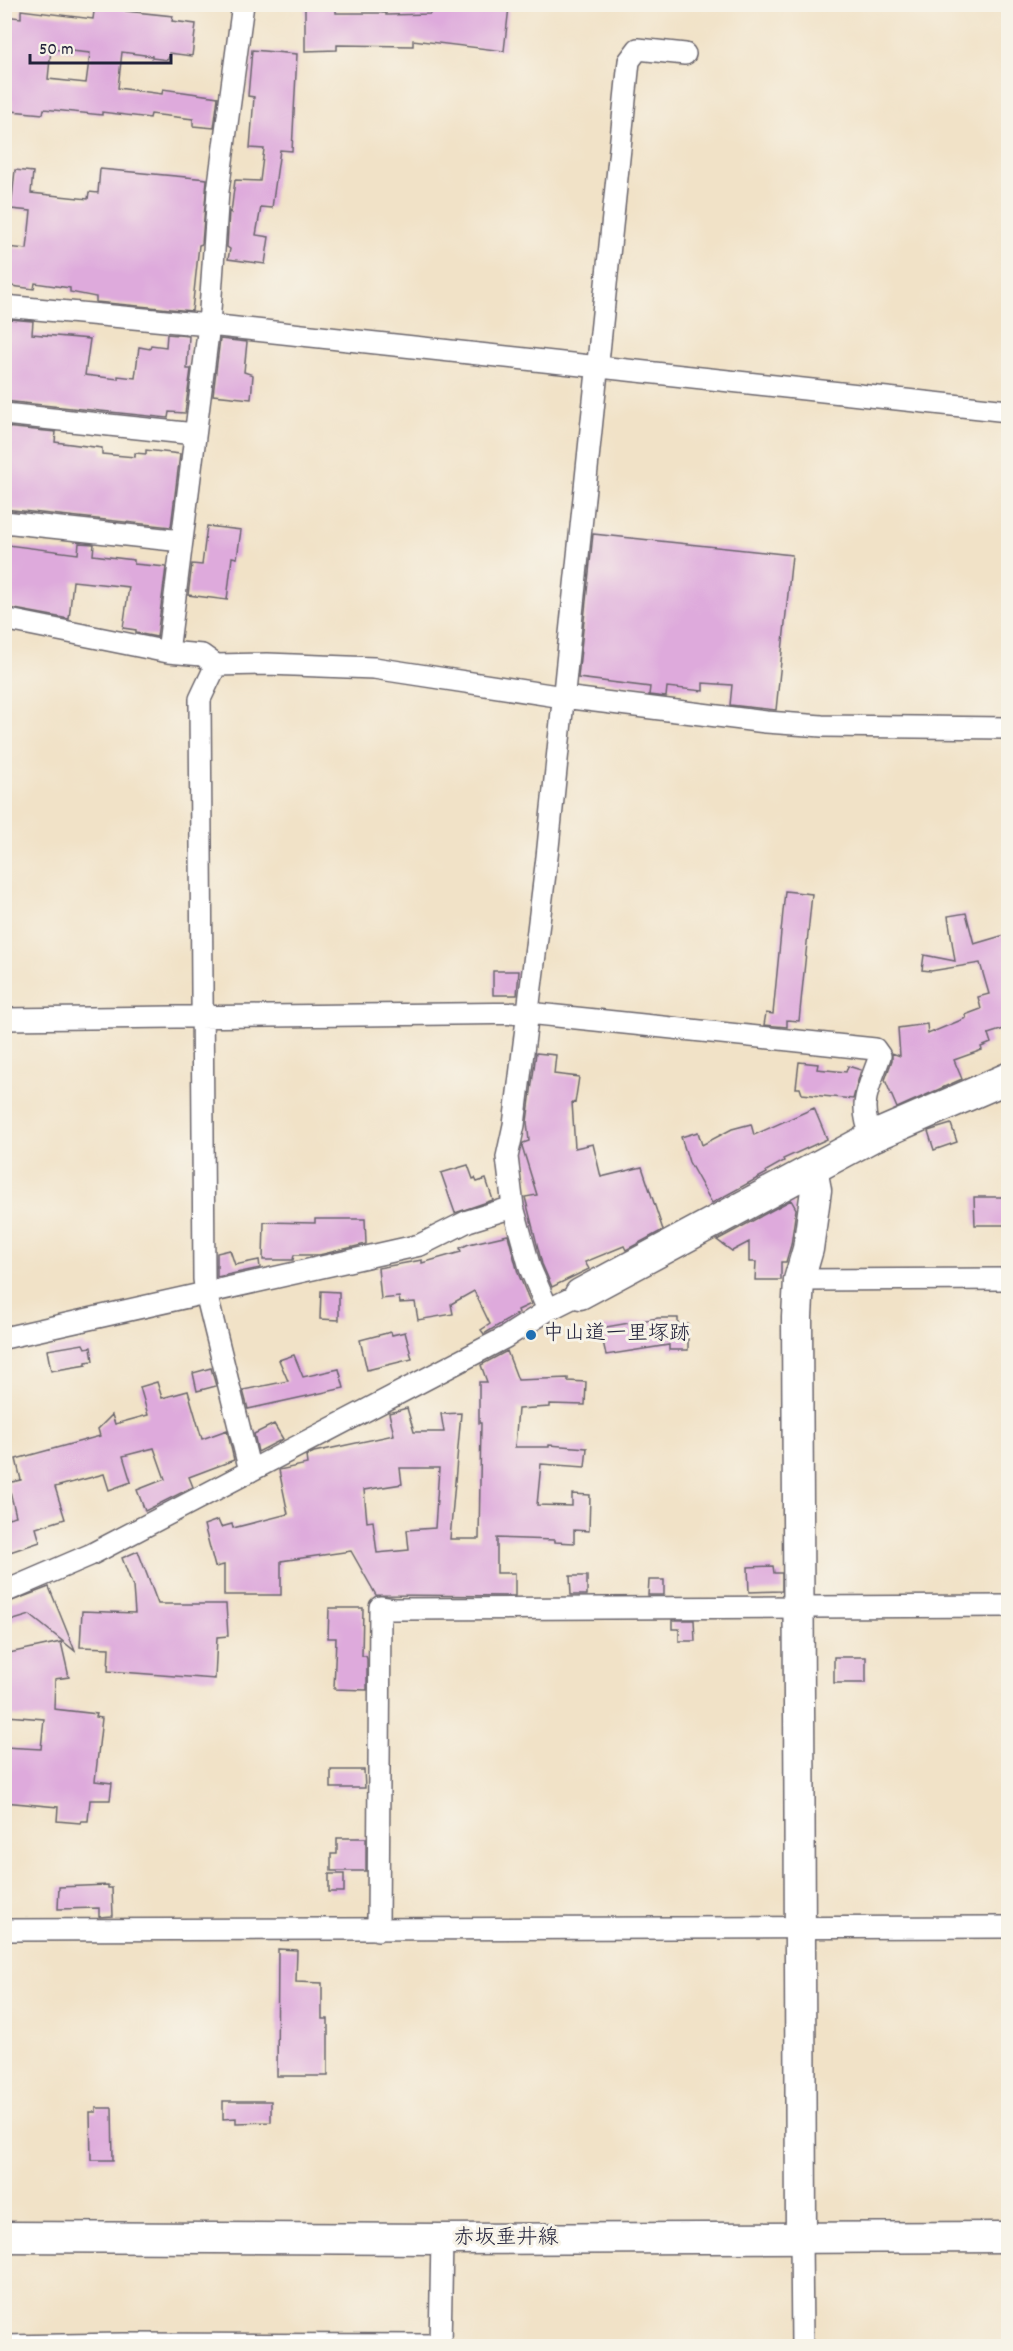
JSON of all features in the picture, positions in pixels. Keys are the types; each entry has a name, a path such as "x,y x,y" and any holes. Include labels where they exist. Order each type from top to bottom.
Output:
{"street":[{"path":"168,652 208,326 218,191 243,4"},
{"path":"548,1310 530,1268 513,1207 507,1157 514,1125 528,1013 629,61 638,49 685,54"},
{"path":"4,306 1008,411"},
{"path":"4,414 195,434"},
{"path":"4,522 182,541"},
{"path":"4,619 168,652 202,654 216,665 267,664 374,668 563,697 754,721 822,726 1008,728"},
{"path":"216,665 200,699 206,1293 250,1471"},
{"path":"4,1019 528,1013 875,1049 880,1056 864,1104 872,1137"},
{"path":"4,1592 90,1555 506,1337 548,1310 872,1137 1008,1078"},
{"path":"802,2346 798,1928 800,1606 797,1317 799,1280 808,1249 816,1190 812,1169"},
{"path":"4,1338 420,1245 468,1221 513,1207"},
{"path":"799,1280 1008,1279"},
{"path":"378,1930 380,1607 394,1609 1008,1606"},
{"path":"4,1930 1008,1927"},
{"name":"赤坂垂井線","path":"4,2236 442,2239 1008,2237"},
{"path":"4,2346 123,2344 440,2346 442,2239"}],"building":[{"path":"95,4 127,4 126,11 173,16 172,21 196,24 192,56 169,53 168,60 122,52 118,88 162,94 163,89 218,97 214,128 193,126 193,119 151,114 150,118 102,112 102,115 44,109 43,114 11,111 12,101 4,100 4,16 21,18 21,10 93,19","holes":["51,49 90,53 86,83 48,79"]},
{"path":"469,4 509,7 504,51 413,40 413,46 337,45 337,50 305,51 305,6 336,5 336,13 386,13 386,15 430,14 431,9 466,13"},
{"path":"252,50 297,54 292,151 280,150 272,208 261,207 256,235 269,237 265,264 228,259 230,249 227,247 229,211 231,213 235,180 260,181 264,149 250,148 254,97 248,96"},
{"path":"100,169 207,179 202,244 199,245 192,311 96,302 96,297 70,292 70,288 35,283 34,289 4,285 6,247 27,249 31,211 11,209 15,170 33,172 31,193 88,199 89,192 98,193"},
{"path":"8,319 33,321 32,334 90,339 85,375 118,379 118,376 135,378 139,347 150,349 151,345 166,347 167,334 189,336 187,369 191,369 185,413 169,412 168,418 4,401 4,329 7,329"},
{"path":"220,339 247,342 244,372 253,375 251,399 213,395"},
{"path":"4,427 56,432 55,442 102,448 102,454 135,457 135,453 146,454 146,450 180,454 171,527 4,509"},
{"path":"207,526 241,530 237,558 232,557 227,600 188,595 192,564 202,565"},
{"path":"593,534 792,555 776,710 730,705 732,685 703,683 703,691 667,687 666,697 649,695 650,687 578,678"},
{"path":"79,543 94,544 93,555 134,560 134,564 166,567 157,637 123,628 129,587 73,581 69,619 4,607 4,549 8,549 8,545 78,554"},
{"path":"785,891 812,894 799,1021 787,1020 787,1027 764,1025 766,1013 773,1014"},
{"path":"966,913 974,944 1008,934 1008,1010 1003,1012 1007,1028 988,1034 991,1043 981,1047 982,1050 954,1060 962,1079 897,1108 885,1080 892,1053 900,1056 898,1028 927,1024 928,1034 981,1009 978,997 989,994 980,963 931,971 922,970 924,955 955,961 948,916"},
{"path":"493,971 519,971 517,995 493,995"},
{"path":"536,1053 556,1055 554,1074 579,1077 575,1103 572,1102 575,1148 593,1144 601,1177 642,1167 663,1230 626,1250 624,1246 585,1262 589,1269 552,1287 542,1264 525,1197 537,1195 522,1146 523,1143 529,1141 527,1122"},
{"path":"799,1062 818,1064 817,1069 846,1072 848,1066 861,1070 853,1099 802,1094 800,1088 796,1088"},
{"path":"814,1108 827,1139 783,1159 784,1161 766,1171 767,1173 712,1203 689,1162 681,1137 698,1132 702,1145 732,1129 751,1124 754,1135"},
{"path":"951,1124 957,1142 934,1150 928,1131"},
{"path":"468,1165 473,1179 475,1178 477,1182 486,1179 493,1200 455,1213 441,1173"},
{"path":"974,1197 1008,1197 1008,1225 975,1225"},
{"path":"791,1200 796,1209 791,1245 786,1262 781,1262 781,1280 755,1280 756,1262 749,1262 749,1242 732,1251 717,1240"},
{"path":"315,1219 365,1219 366,1244 319,1255 294,1255 293,1260 263,1260 264,1222 315,1223"},
{"path":"508,1235 518,1273 531,1304 518,1310 519,1313 484,1334 481,1330 490,1324 474,1291 451,1304 453,1314 418,1320 415,1302 400,1303 399,1297 381,1299 378,1268 422,1260 422,1263 461,1252 460,1248 469,1244"},
{"path":"230,1250 235,1265 259,1260 260,1268 217,1277 217,1253"},
{"path":"321,1291 339,1292 339,1320 320,1319"},
{"path":"658,1318 678,1318 678,1324 688,1324 688,1350 669,1350 669,1345 606,1355 600,1328"},
{"path":"391,1332 392,1335 405,1332 412,1359 367,1370 360,1340"},
{"path":"83,1344 85,1348 91,1347 93,1361 86,1362 86,1365 51,1371 47,1350"},
{"path":"507,1351 518,1380 568,1378 568,1381 586,1382 585,1405 550,1404 550,1407 518,1409 515,1447 549,1447 549,1445 587,1448 585,1467 541,1464 537,1505 572,1506 572,1494 590,1495 589,1531 574,1530 574,1543 497,1538 497,1573 515,1573 515,1596 376,1595 351,1551 281,1561 281,1595 224,1595 224,1565 215,1567 204,1525 218,1520 221,1527 232,1524 233,1528 288,1514 279,1470 307,1464 306,1456 314,1452 394,1435 389,1413 407,1408 414,1432 444,1432 441,1414 461,1413 450,1539 479,1539 481,1423 479,1423 479,1382 487,1382 481,1365","holes":["400,1468 439,1468 435,1528 407,1530 409,1550 377,1553 373,1521 367,1522 364,1490 402,1484"]},
{"path":"294,1355 303,1377 339,1369 344,1388 248,1409 243,1390 288,1381 279,1360"},
{"path":"211,1368 216,1386 197,1391 193,1373"},
{"path":"157,1382 162,1398 188,1391 202,1439 227,1430 234,1460 189,1477 193,1487 145,1511 137,1490 165,1479 154,1448 123,1456 131,1482 109,1490 104,1474 55,1487 65,1519 36,1528 40,1542 4,1554 4,1519 16,1516 8,1483 21,1480 16,1459 100,1436 98,1429 112,1415 115,1424 148,1415 140,1387"},
{"path":"274,1424 283,1439 258,1452 254,1434"},
{"path":"138,1551 158,1604 226,1604 228,1636 217,1637 215,1679 108,1671 109,1648 80,1647 82,1611 135,1613 133,1587 122,1558"},
{"path":"773,1566 774,1573 782,1573 782,1591 749,1592 748,1567"},
{"path":"570,1576 587,1576 587,1595 571,1595"},
{"path":"649,1580 664,1580 664,1595 648,1595"},
{"path":"49,1587 75,1651 30,1615 4,1623 4,1604"},
{"path":"329,1608 363,1608 362,1656 366,1656 367,1659 367,1690 334,1689 336,1638 328,1638"},
{"path":"672,1620 694,1620 695,1641 679,1641 679,1629 672,1629"},
{"path":"61,1642 69,1677 55,1679 54,1709 97,1714 96,1717 102,1718 95,1781 112,1783 110,1800 90,1800 88,1821 80,1823 57,1821 58,1807 4,1802 4,1747 41,1749 44,1719 7,1716 9,1689 4,1690 4,1654"},
{"path":"834,1657 866,1657 866,1683 834,1683"},
{"path":"331,1770 364,1770 365,1788 331,1788"},
{"path":"337,1838 366,1838 366,1871 331,1871 331,1854 337,1854"},
{"path":"329,1874 344,1874 344,1892 329,1892"},
{"path":"108,1885 108,1888 112,1888 113,1916 99,1917 99,1908 58,1909 59,1887"},
{"path":"278,1949 297,1950 296,1982 322,1983 322,2019 328,2019 328,2076 277,2076"},
{"path":"223,2101 271,2101 271,2122 236,2123 236,2118 223,2119"},
{"path":"96,2108 112,2108 113,2160 91,2160 90,2112 96,2112"}],"place":[{"name":"中山道一里塚跡","path":"531,1335"}]}
